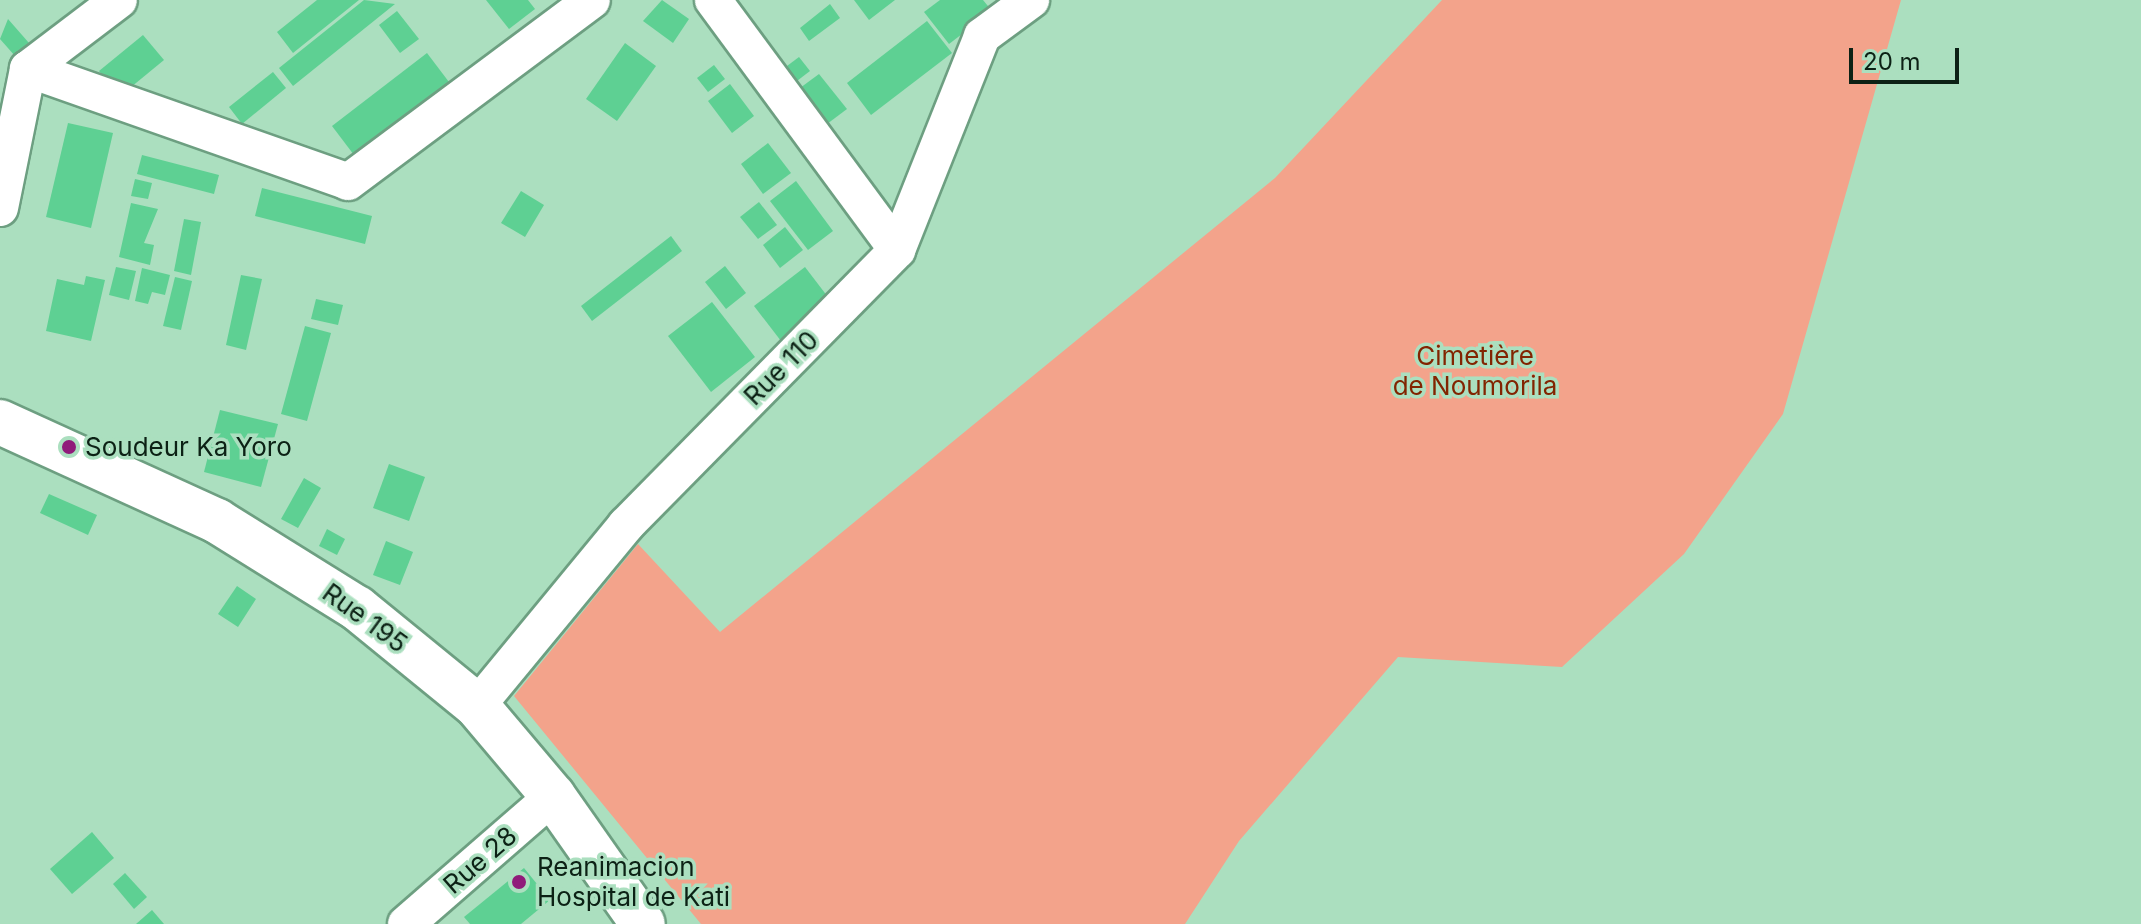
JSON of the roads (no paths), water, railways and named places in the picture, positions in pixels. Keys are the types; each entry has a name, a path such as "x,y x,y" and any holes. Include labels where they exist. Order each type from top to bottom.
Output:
{"street":[{"path":"0,208 9,125 28,69 119,0"},
{"path":"28,69 348,182 556,11 592,0"},
{"path":"713,0 897,250"},
{"name":"Rue 110","path":"477,706 626,525 897,250 982,36 1031,0"},
{"name":"Rue 195","path":"0,422 217,521 357,608 477,706 553,796 643,924"},
{"name":"Rue 28","path":"406,924 553,796"}],"place":[{"name":"Soudeur Ka Yoro","path":"69,447"},
{"name":"Reanimacion Hospital de Kati","path":"519,882"}],"park label":[{"name":"Cimetière de Noumorila","path":"1475,371"}]}
